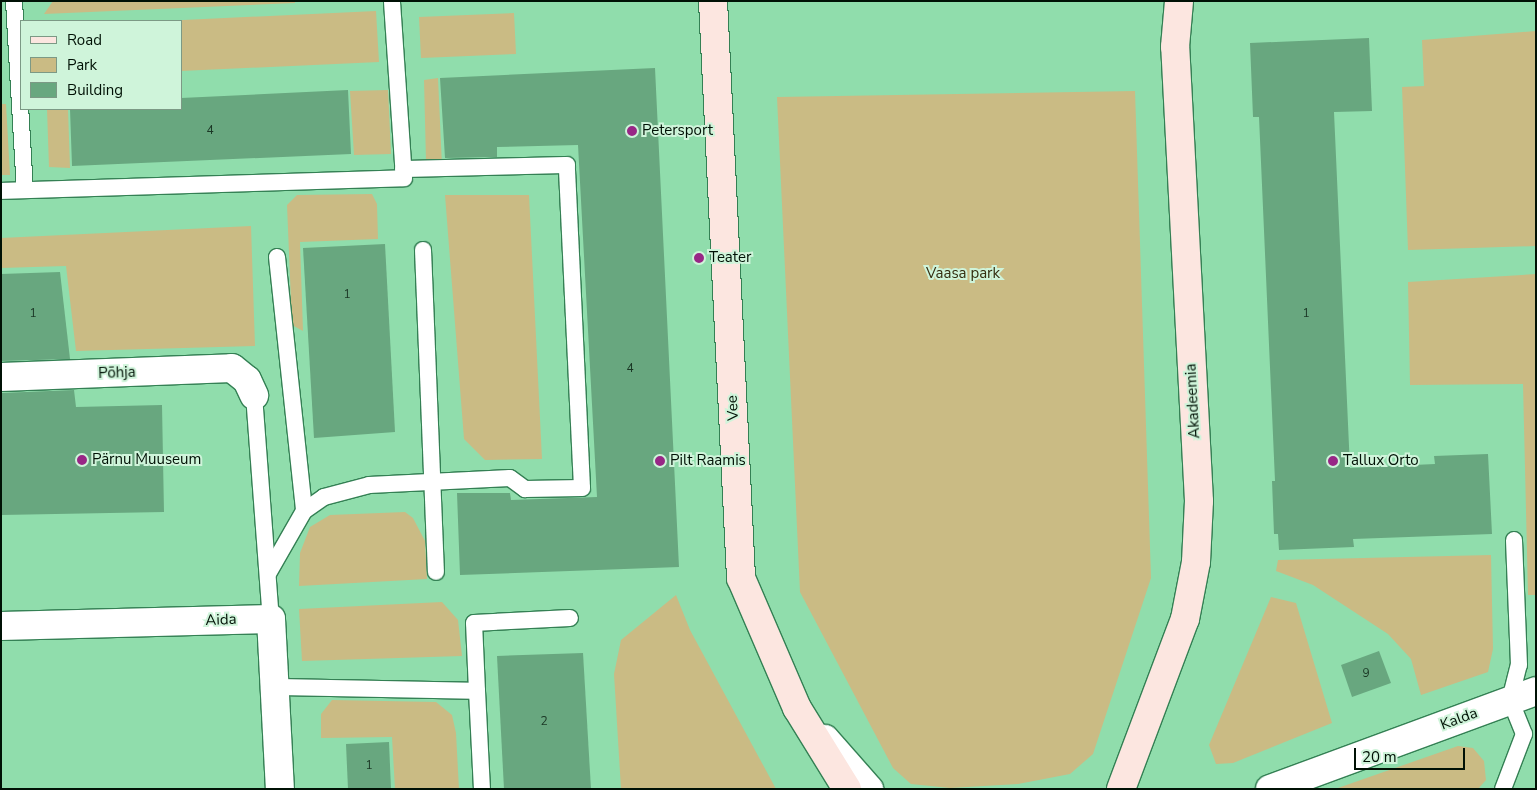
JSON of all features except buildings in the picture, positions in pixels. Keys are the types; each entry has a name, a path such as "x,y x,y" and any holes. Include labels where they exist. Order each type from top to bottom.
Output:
{"main road":[{"name":"Vee","path":"713,1 741,578 797,708 847,789"},
{"path":"1169,1 1175,47"},
{"name":"Akadeemia","path":"1121,789 1185,619 1196,562 1199,501 1175,47 1179,1"},
{"path":"797,708 825,789"}],"street":[{"name":"Põhja","path":"1,377 232,368 247,380 254,395"},
{"path":"271,619 280,789"},
{"name":"Aida","path":"1,626 271,619"},
{"name":"Kalda","path":"1270,789 1536,691"},
{"path":"797,708 869,789"}],"lane":[{"path":"14,1 20,104"},
{"path":"1,190 404,178 392,1"},
{"path":"20,110 25,189"},
{"path":"269,572 304,511 324,497 369,485 434,484 510,478 525,489 582,488 567,164 403,169"},
{"path":"423,250 434,484 436,572"},
{"path":"277,258 304,511"},
{"path":"254,395 269,572 271,619"},
{"path":"1503,789 1524,734 1510,700 1520,666 1514,540"},
{"path":"482,789 474,624 570,618"},
{"path":"274,687 477,691"}],"green space":[{"path":"53,1 295,1 295,3 44,14"},
{"path":"376,11 379,62 182,71 182,20"},
{"path":"514,13 516,54 421,58 419,17"},
{"path":"1536,31 1536,246 1408,250 1402,87 1424,86 1422,40"},
{"path":"438,78 442,166 426,161 424,80"},
{"path":"388,90 391,154 354,155 350,91"},
{"name":"Vaasa park","path":"1135,91 1151,578 1093,754 1070,774 1018,784 950,788 911,784 893,768 800,592 777,97"},
{"path":"1,104 6,104 10,175 1,175"},
{"path":"47,110 68,110 70,168 49,167"},
{"path":"372,194 377,204 378,239 300,242 303,331 292,325 287,205 297,195"},
{"path":"445,195 529,195 542,459 485,460 464,439"},
{"path":"251,226 255,346 76,351 66,266 1,268 1,238"},
{"path":"1536,274 1536,595 1528,595 1523,384 1410,385 1408,282"},
{"path":"405,512 413,518 425,541 427,579 299,586 300,553 310,527 330,515"},
{"path":"1491,555 1493,649 1488,672 1421,695 1411,659 1388,634 1313,585 1276,571 1278,560"},
{"path":"676,595 690,630 776,789 621,789 614,674 621,640"},
{"path":"1271,597 1296,603 1332,723 1233,763 1216,764 1209,745"},
{"path":"442,602 458,620 462,656 302,661 299,609"},
{"path":"332,700 436,702 452,715 456,733 459,789 395,789 392,737 321,738 321,714"},
{"path":"1458,746 1473,748 1484,761 1486,780 1478,789 1335,789"}],"place":[{"name":"Petersport","path":"632,131"},
{"name":"Teater","path":"699,258"},
{"name":"Pärnu Muuseum","path":"82,460"},
{"name":"Pilt Raamis","path":"660,461"},
{"name":"Tallux Orto","path":"1333,461"}]}
